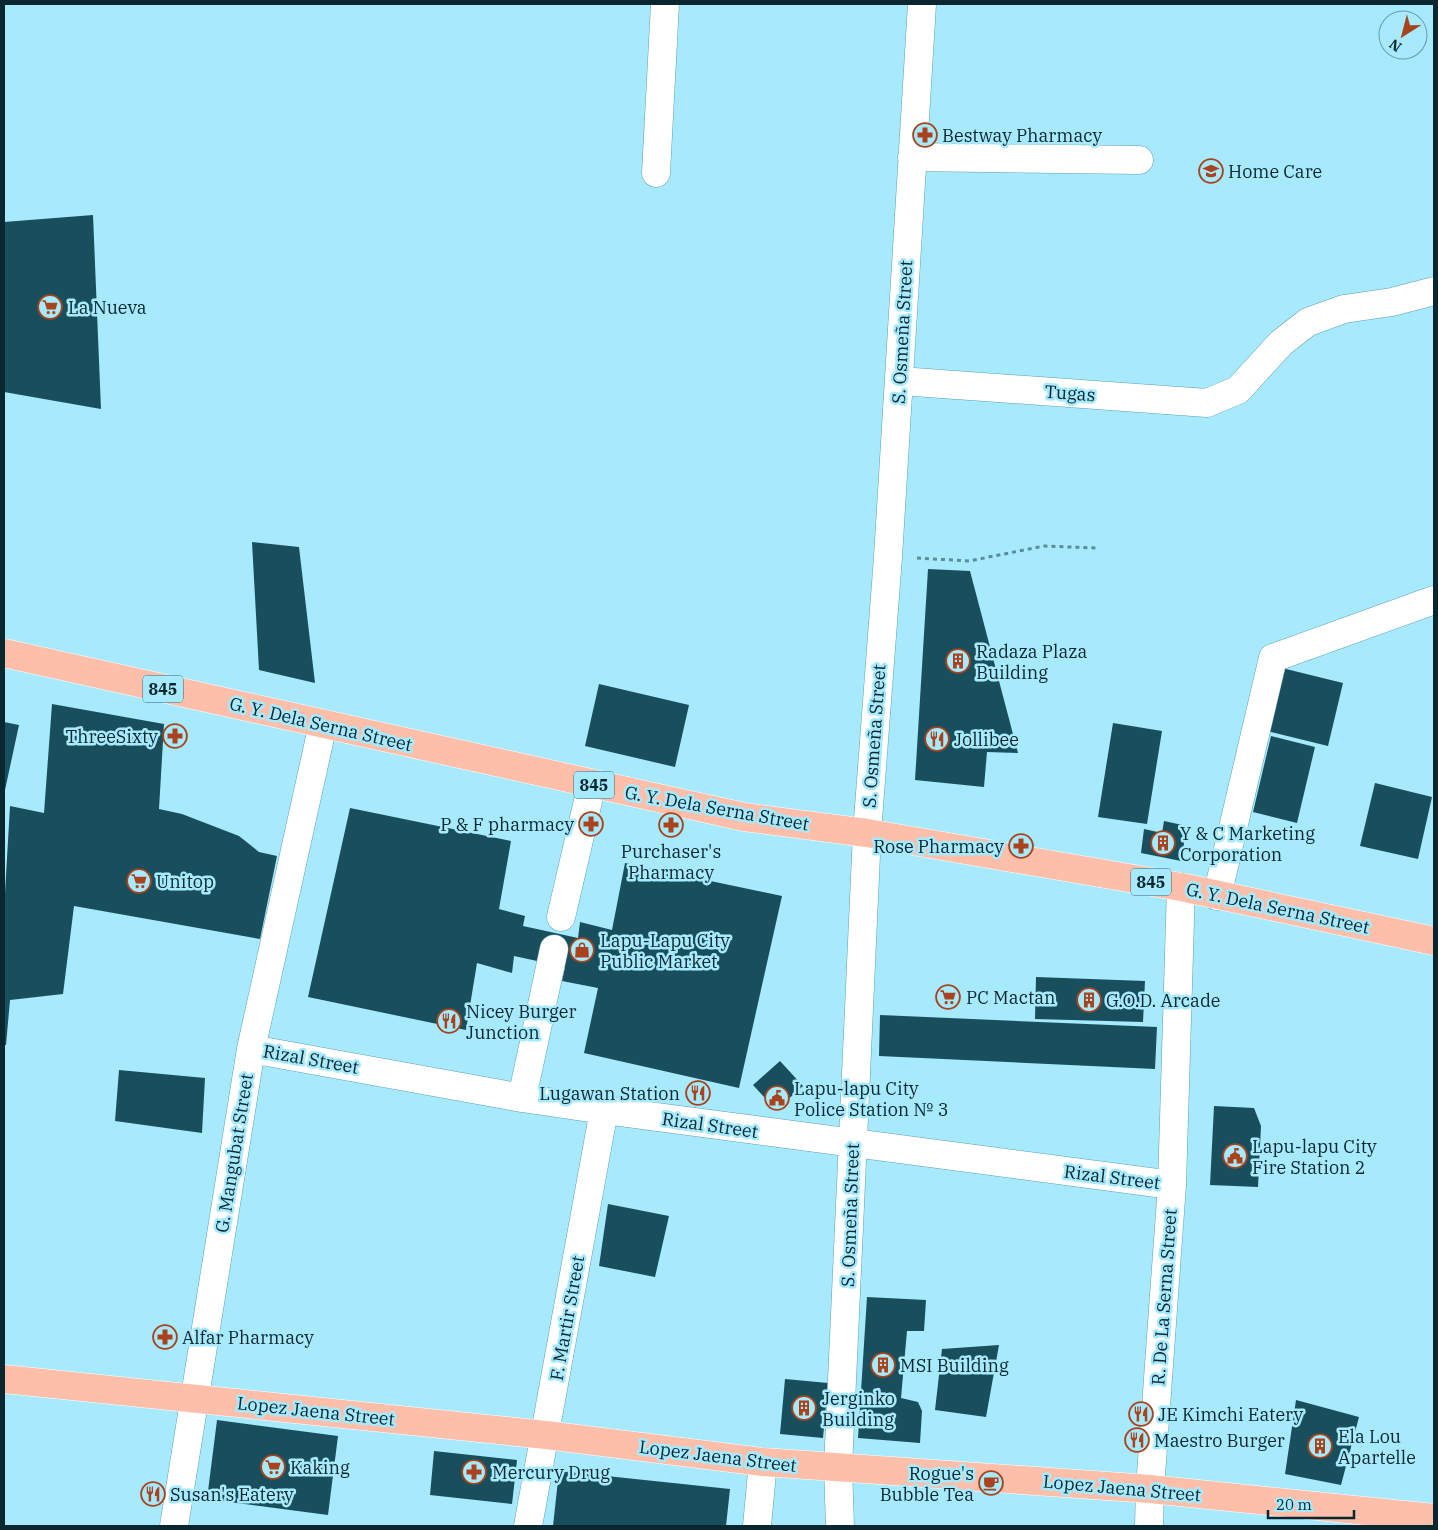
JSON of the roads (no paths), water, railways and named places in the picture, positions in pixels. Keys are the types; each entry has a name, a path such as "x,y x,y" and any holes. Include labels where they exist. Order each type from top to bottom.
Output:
{"main road":[{"name":"G. Y. Dela Serna Street","path":"4,653 744,817 867,833 1181,887 1434,941"},
{"name":"Lopez Jaena Street","path":"4,1379 546,1434 763,1462 1150,1488 1434,1518"}],"street":[{"path":"656,172 665,4"},
{"name":"S. Osmeña Street","path":"840,1526 838,1468 850,1243 852,1144 867,833 900,381 922,4"},
{"path":"912,157 1139,160"},
{"name":"Tugas","path":"900,381 1207,403 1238,390 1281,343 1308,322 1344,308 1392,302 1434,291"},
{"path":"1217,896 1273,658 1434,600"},
{"name":"G. Mangubat Street","path":"174,1526 251,1049 323,724"},
{"path":"561,918 592,784"},
{"name":"R. De La Serna Street","path":"1150,1526 1150,1488 1172,1185 1181,887"},
{"path":"522,1098 554,949"},
{"name":"Rizal Street","path":"251,1049 522,1098 852,1144 1172,1185"},
{"name":"F. Martir Street","path":"528,1526 604,1110"},
{"path":"757,1526 763,1462"}],"place":[{"name":"Bestway Pharmacy","path":"925,135"},
{"name":"Home Care","path":"1211,171"},
{"name":"La Nueva","path":"50,307"},
{"name":"Radaza Plaza Building","path":"958,661"},
{"name":"ThreeSixty","path":"175,736"},
{"name":"Jollibee","path":"937,739"},
{"name":"P & F pharmacy","path":"591,824"},
{"name":"Purchaser's Pharmacy","path":"671,825"},
{"name":"Y & C Marketing Corporation","path":"1163,843"},
{"name":"Rose Pharmacy","path":"1021,846"},
{"name":"Unitop","path":"139,881"},
{"name":"Lapu-Lapu City Public Market","path":"582,950"},
{"name":"PC Mactan","path":"948,997"},
{"name":"G.O.D. Arcade","path":"1089,1000"},
{"name":"Nicey Burger Junction","path":"449,1021"},
{"name":"Lugawan Station","path":"698,1093"},
{"name":"Lapu-lapu City Police Station № 3","path":"777,1098"},
{"name":"Lapu-lapu City Fire Station 2","path":"1235,1156"},
{"name":"Alfar Pharmacy","path":"165,1337"},
{"name":"MSI Building","path":"883,1365"},
{"name":"Jerginko Building","path":"804,1408"},
{"name":"JE Kimchi Eatery","path":"1141,1414"},
{"name":"Maestro Burger","path":"1137,1440"},
{"name":"Ela Lou Apartelle","path":"1320,1446"},
{"name":"Kaking","path":"273,1467"},
{"name":"Mercury Drug","path":"474,1472"},
{"name":"Rogue's Bubble Tea","path":"991,1483"},
{"name":"Susan's Eatery","path":"153,1494"}]}
